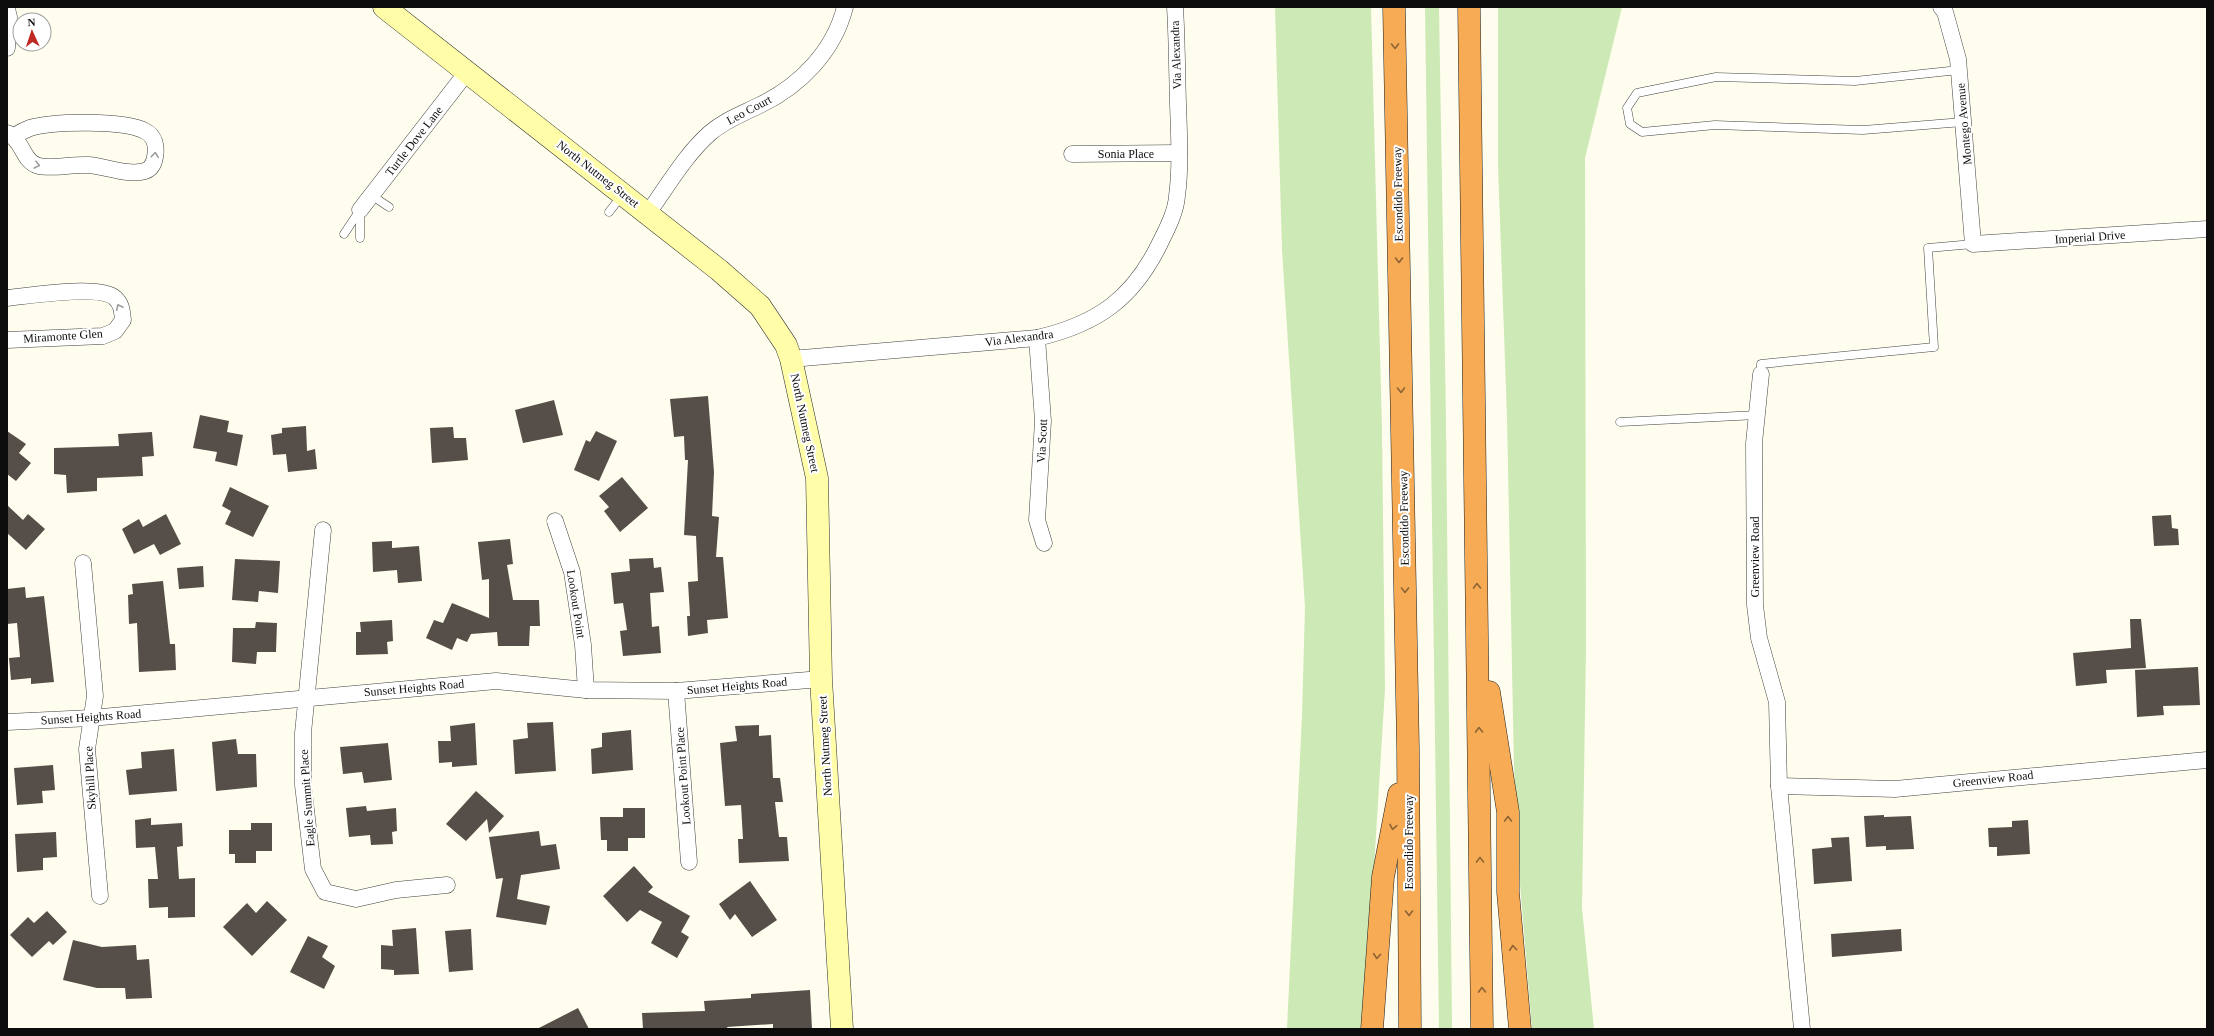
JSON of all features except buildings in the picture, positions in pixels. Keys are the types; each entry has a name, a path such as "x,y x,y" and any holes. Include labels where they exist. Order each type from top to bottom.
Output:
{"highway":[{"name":"Escondido Freeway","path":"1394,7 1408,748 1410,1029"},
{"path":"1469,7 1482,1029"},
{"path":"1477,617 1508,812 1508,892 1520,1029"},
{"path":"1372,1029 1383,877 1408,748"}],"street":[{"name":"North Nutmeg Street","path":"384,7 648,213 733,289 760,306 786,346 791,359 817,478 821,679 842,1029"},
{"name":"Leo Court","path":"648,213 691,154 710,133 735,116 760,105 787,90 829,48 845,7"},
{"name":"Via Alexandra","path":"791,359 1037,338 1063,332 1099,315 1121,299 1140,280 1152,260 1169,226 1177,197 1179,153 1175,7"},
{"name":"Montego Avenue","path":"1941,7 1949,25 1958,59 1973,244"},
{"path":"7,9 9,18 7,48"},
{"name":"Turtle Dove Lane","path":"360,210 467,72"},
{"path":"60,124 102,124 129,127 144,131 152,136 156,145 156,155 153,165 146,171 134,172 89,165 40,166 30,163 10,134 30,128 60,124"},
{"name":"Sonia Place","path":"1072,154 1179,153"},
{"name":"Imperial Drive","path":"1973,244 2207,229"},
{"name":"Miramonte Glen","path":"7,298 76,291 99,293 114,297 122,308 123,320 115,331 103,336 7,340"},
{"name":"Via Scott","path":"1037,338 1044,421 1037,520 1044,543"},
{"name":"Greenview Road","path":"1761,374 1754,443 1755,605 1759,638 1777,702 1779,786 1802,1029"},
{"name":"Lookout Point","path":"555,521 572,572 582,645 586,690"},
{"name":"Eagle Summit Place","path":"322,530 303,733 303,785 313,868 325,892 356,899 396,890 447,885"},
{"name":"Skyhill Place","path":"83,563 94,696 87,749 100,896"},
{"name":"Sunset Heights Road","path":"7,722 91,718 496,681 586,690 676,691 821,679"},
{"name":"Lookout Point Place","path":"676,691 689,862"},
{"name":"Greenview Road","path":"1779,786 1895,789 2207,760"}],"lane":[{"path":"1959,70 1855,81 1716,77 1637,93 1627,108 1630,124 1642,132 1715,125 1863,130 1963,122"},
{"path":"609,212 623,194"},
{"path":"371,195 389,207"},
{"path":"344,234 360,210"},
{"path":"360,210 360,238"},
{"path":"1761,374 1761,364 1934,347 1928,248 1973,244"},
{"path":"1620,422 1757,415"}],"green space":[{"path":"1275,7 1371,7 1382,430 1385,689 1364,1029 1287,1029 1302,716 1305,607 1282,250"},
{"path":"1425,7 1439,7 1446,420 1452,1029 1439,1029"},
{"path":"1498,7 1622,7 1585,158 1586,647 1582,908 1594,1029 1532,1029 1520,884 1514,767 1507,417 1498,165"}]}
